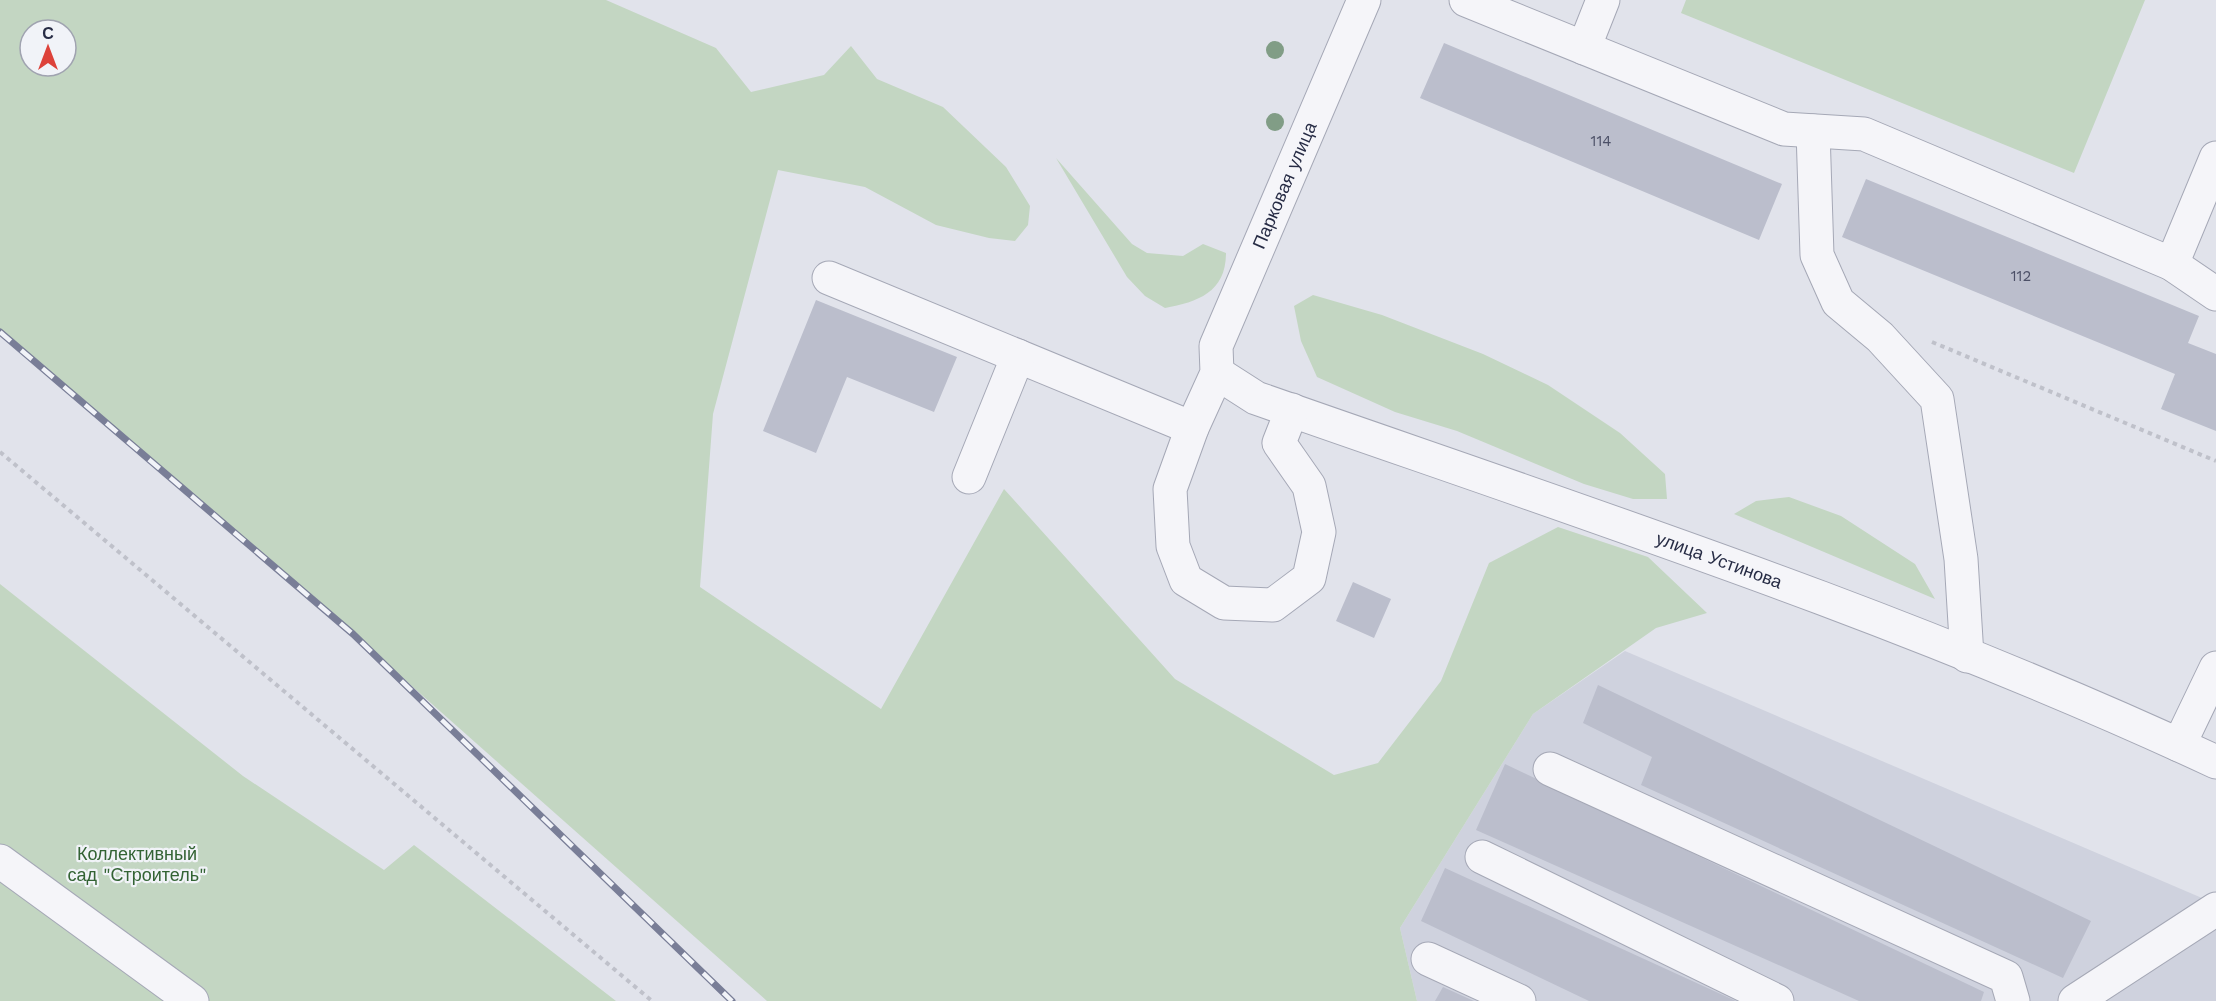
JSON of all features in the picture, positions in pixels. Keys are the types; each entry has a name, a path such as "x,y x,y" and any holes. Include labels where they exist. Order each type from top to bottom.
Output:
{"street":[{"name":"Парковая улица","path":"1217,373 1216,346 1364,0"},
{"path":"1466,0 1784,129 1864,134 2172,264 2216,294"},
{"path":"1584,48 1604,0"},
{"path":"1814,130 1817,255 1838,302 1880,337 1937,399 1961,559 1967,656"},
{"path":"2172,264 2216,158"},
{"path":"829,278 1192,429"},
{"path":"969,477 1018,356"},
{"name":"улица Устинова","path":"1217,373 1256,398 1813,595 1967,656 2216,762"},
{"path":"1217,373 1192,429 1170,489 1173,546 1186,580 1224,603 1273,605 1308,578 1319,532 1308,486 1279,443 1292,410"},
{"path":"2180,745 2216,668"},
{"path":"1550,769 2006,977 2013,1001"},
{"path":"1482,857 1777,1001"},
{"path":"0,861 192,1001"},
{"path":"2075,1001 2216,909"},
{"path":"1428,959 1519,1001"}],"path":[{"path":"1924,338 2216,461"},
{"path":"0,452 652,1001"}],"shaded area":[{"path":"1625,651 2216,904 2216,1001 1417,1001 1400,928 1533,714"}],"green space":[{"path":"0,0 606,0 716,48 751,92 824,75 851,46 877,79 943,107 1006,167 1030,206 1028,225 1015,241 989,238 936,225 865,187 778,170 713,414 700,587 881,709 1004,489 1175,679 1334,775 1378,763 1441,681 1489,563 1558,527 1648,557 1707,613 1656,628 1533,714 1400,928 1417,1001 767,1001 353,634 0,332"},
{"path":"1686,0 2145,0 2074,173 1681,13"},
{"path":"1056,158 1132,244 1147,253 1183,256 1203,244 1226,253 1225,266 1215,286 1199,298 1165,308 1145,296 1127,277"},
{"path":"1313,295 1382,315 1483,354 1548,385 1620,433 1665,474 1667,499 1633,499 1584,484 1457,431 1395,412 1317,377 1301,341 1294,306"},
{"path":"1789,497 1841,516 1915,564 1935,599 1734,514 1756,501"},
{"name":"Коллективный сад \"Строитель\"","path":"0,584 243,776 384,870 414,845 616,1001 0,1001"}],"building":[{"path":"1444,43 1782,184 1759,240 1420,98"},
{"path":"1866,179 2199,316 2188,343 2216,354 2216,431 2161,409 2175,374 1842,237"},
{"path":"816,300 957,357 934,412 847,377 816,453 763,431"},
{"path":"1353,582 1391,599 1374,638 1336,621"},
{"path":"1598,685 2091,921 2063,978 1641,785 1652,757 1583,723"},
{"path":"1505,764 1984,992 1981,1001 1859,1001 1476,830"},
{"path":"1445,868 1736,1001 1589,1001 1421,921"},
{"path":"1443,987 1474,1001 1435,1001"}],"railway":[{"path":"0,332 353,634 732,1001"}]}
